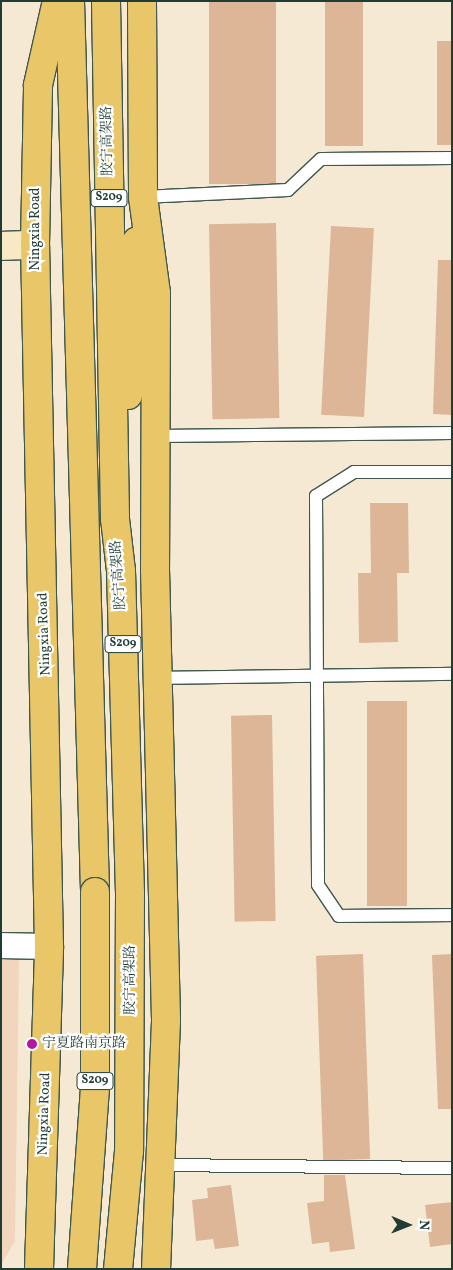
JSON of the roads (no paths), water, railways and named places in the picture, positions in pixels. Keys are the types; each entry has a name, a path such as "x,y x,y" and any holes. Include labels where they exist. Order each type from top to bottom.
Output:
{"main road":[{"name":"Ningxia Road","path":"39,1269 49,946 35,245 38,85 57,1"},
{"name":"S209","path":"70,1 95,892 95,1087 82,1269"},
{"name":"胶宁高架路","path":"106,1 115,519 121,571 130,894 129,1151 118,1269"},
{"path":"121,571 130,508 128,394 142,197 142,1"},
{"path":"142,197 156,293 158,678 166,1021 156,1269"}],"street":[{"path":"1,246 35,245"},
{"path":"1,945 49,946"}],"lane":[{"path":"142,197 288,190 321,159 452,158"},
{"path":"156,436 452,433"},
{"path":"452,472 354,472 316,496 318,885 339,916 452,915"},
{"path":"158,678 317,679 452,674"},
{"path":"161,1166 452,1168"}],"place":[{"name":"宁夏路南京路","path":"32,1044"}]}
